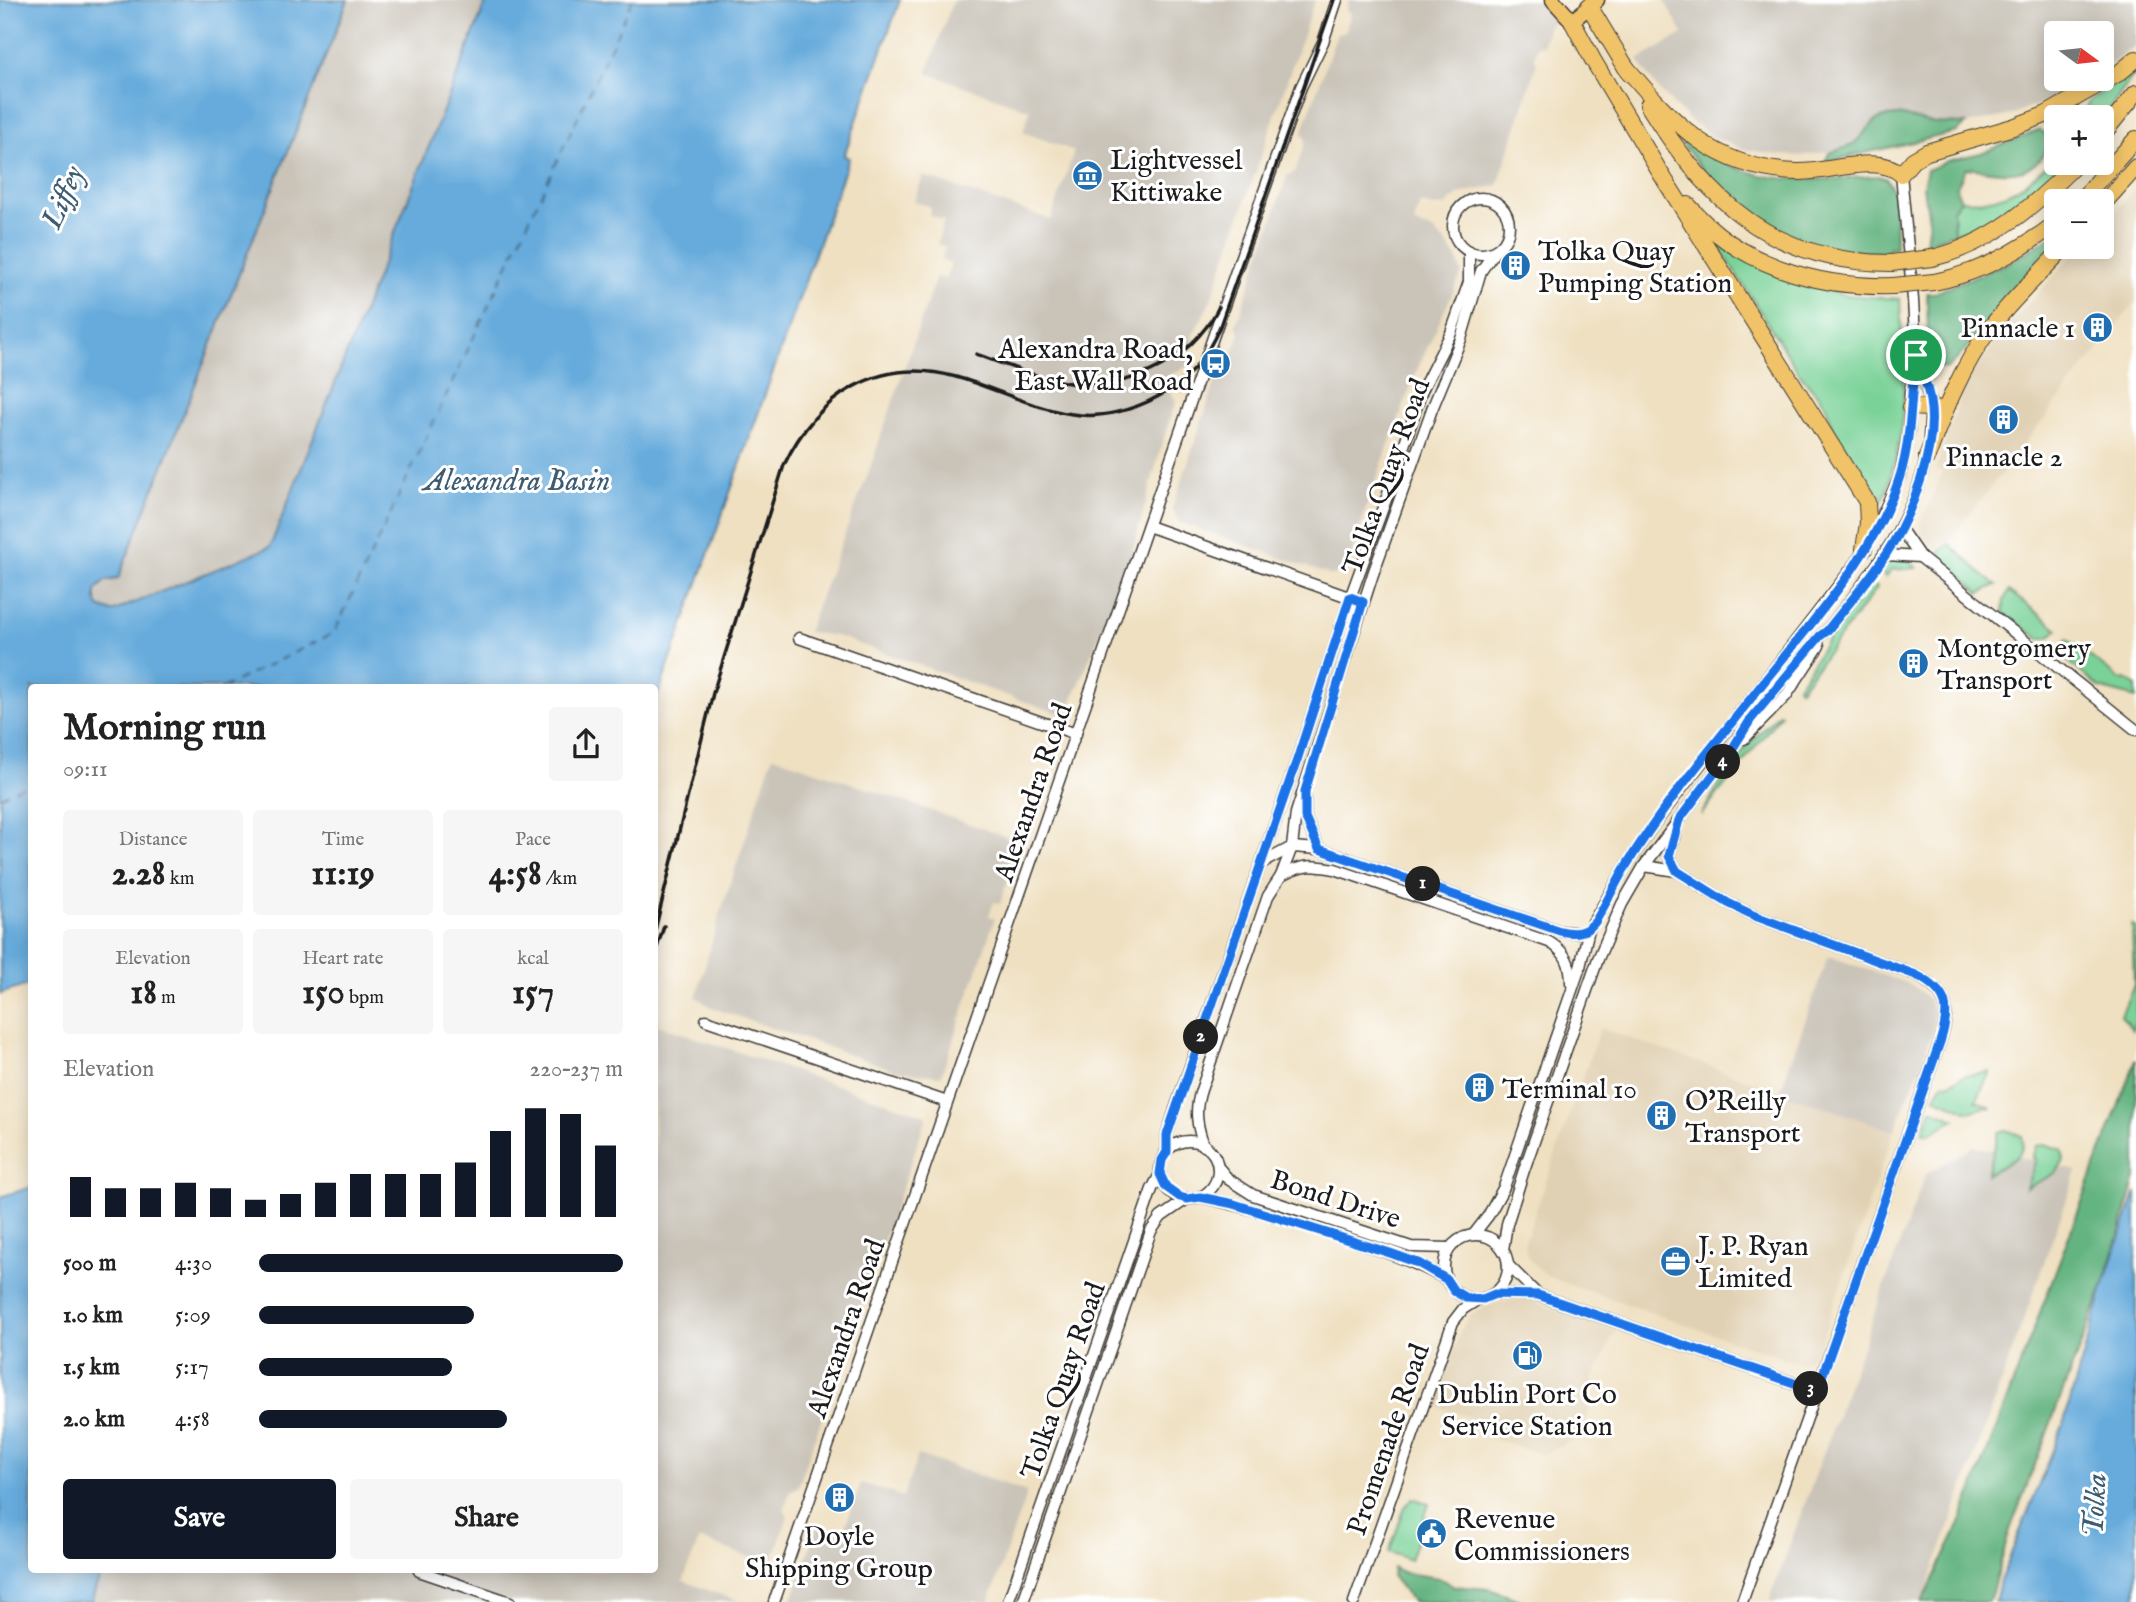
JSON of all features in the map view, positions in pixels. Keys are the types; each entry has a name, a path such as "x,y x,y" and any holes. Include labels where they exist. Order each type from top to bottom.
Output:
{"highway":[{"path":"1591,2 1625,66 1685,160 1734,212 1767,234 1809,251 1846,259 1891,263 1951,254 2001,230 2038,201 2065,175"},
{"path":"1572,21 1661,174 1867,502 1868,523 1864,549"},
{"path":"1625,66 1682,129 1723,155 1741,162 1799,172 1873,163 1892,166 1901,174 1913,159 1927,152 2045,115 2119,73 2136,59"},
{"path":"2114,120 2136,93"},
{"path":"2091,189 2136,139"},
{"path":"2114,192 2136,167"},
{"path":"1661,174 1692,210 1728,242 1763,261 1804,276 1837,284 1893,286 1965,276 1998,262 2044,232"},
{"path":"1927,457 1938,409 1970,358 1993,325 2053,259"},
{"path":"1910,407 1938,409"}],"main road":[{"path":"1553,0 1572,21 1591,2"}],"street":[{"name":"Alexandra Road","path":"774,1602 1301,87 1323,42 1337,0"},
{"path":"1817,1391 1538,1295 1495,1294 1477,1300 1459,1295 1446,1279 1444,1260 1450,1248 1459,1240 1474,1234 1488,1216 1504,1187 1572,993 1589,929 1626,866 1654,824 1827,601 1864,549 1888,506 1900,476 1909,430 1916,355 1901,174"},
{"path":"1479,198 1495,202 1503,208 1508,219 1506,238 1496,250 1484,254 1468,251 1458,243 1454,235 1453,223 1461,206 1479,198"},
{"name":"Tolka Quay Road","path":"1204,1146 1199,1131 1197,1104 1268,896 1281,876 1292,847 1296,813 1363,602 1432,409 1461,340 1481,271 1496,250"},
{"name":"Tolka Quay Road","path":"1167,1152 1167,1135 1175,1110 1262,863 1350,597 1392,483 1422,390 1451,333 1469,282 1468,251"},
{"path":"1916,355 1928,392 1938,409"},
{"path":"1503,1250 1507,1224 1598,959 1622,904 1644,866 1732,750 1751,719 1827,631 1886,555 1900,528 1927,457"},
{"path":"1148,526 1363,602"},
{"path":"1900,528 1920,557 2136,730"},
{"path":"1886,555 1920,557"},
{"path":"799,638 1076,734"},
{"path":"1298,757 1314,762"},
{"path":"1305,791 1305,817 1319,849"},
{"path":"1677,871 1669,856 1679,820"},
{"path":"1262,863 1280,851 1292,847 1319,849 1560,931 1580,933 1589,929"},
{"path":"1281,876 1299,866 1335,869 1549,942 1567,959 1571,970 1572,993"},
{"path":"1644,866 1677,871 1728,903 1755,916 1916,975 1941,993 1946,1007 1947,1016 1940,1042 1742,1602"},
{"path":"706,1020 947,1102"},
{"path":"1188,1142 1204,1146 1212,1152 1218,1167 1212,1188 1200,1197 1187,1199 1172,1193 1160,1174 1162,1160 1167,1152 1180,1143 1188,1142"},
{"name":"Bond Drive","path":"1218,1167 1240,1189 1264,1199 1411,1247 1450,1248"},
{"name":"Tolka Quay Road","path":"1008,1602 1152,1189 1160,1174"},
{"name":"Bond Drive","path":"1200,1197 1292,1221 1390,1253 1418,1263 1446,1279"},
{"name":"Tolka Quay Road","path":"1023,1602 1152,1231 1161,1217 1187,1199"},
{"path":"1474,1234 1496,1242 1503,1250 1508,1265 1538,1295"},
{"path":"1495,1294 1505,1282 1508,1265"},
{"name":"Promenade Road","path":"1354,1602 1453,1322 1463,1309 1477,1300"},
{"path":"425,1573 510,1602"}],"shaded area":[{"path":"348,0 487,0 270,547 116,611 103,610 97,603 96,590 106,581 118,579"},
{"path":"953,0 1315,0 1211,300 1192,337 1196,343 1186,355 1190,360 1188,366 1162,379 1176,401 1129,563 1066,716 836,636 807,632 868,474 936,277 945,279 951,264 941,260 946,247 937,244 944,221 929,215 931,207 914,201 923,176 1051,220 1074,151 1023,132 1030,110 927,73"},
{"path":"1349,0 1537,0 1554,23 1549,25 1543,46 1538,45 1534,58 1537,63 1498,185 1459,194 1445,206 1434,207 1420,203 1414,223 1430,229 1444,241 1457,258 1462,273 1417,370 1369,499 1347,570 1333,576 1179,522 1172,509 1223,360 1232,355 1240,333 1236,325 1287,176 1295,172 1306,140 1302,133 1337,34 1346,30 1351,13 1346,11"},
{"path":"1664,0 1705,0 1707,3 1713,0 2136,0 2136,45 2114,62 2114,21 2044,21 2044,91 2067,91 2046,102 2007,116 1966,124 1933,123 1898,115 1887,116 1876,120 1853,145 1801,156 1744,149 1715,138 1687,118 1657,88 1638,60 1683,34"},
{"path":"2136,188 2136,301 1941,551 1931,546 1921,533 1921,522 1942,473 1935,470 1966,383 1994,342 2069,259 2114,259 2114,212"},
{"path":"773,756 1021,842 1000,904 994,902 991,910 989,916 995,918 941,1076 898,1071 713,1008 696,997 721,911"},
{"path":"1828,956 1912,985 1930,1000 1934,1014 1933,1029 1894,1131 1780,1092"},
{"path":"658,1025 927,1116 880,1251 875,1251 873,1257 877,1260 869,1284 864,1289 864,1298 798,1487 790,1491 784,1508 788,1516 771,1565 699,1539 683,1581 741,1602 91,1602 101,1573 658,1573"},
{"path":"1600,1028 1894,1131 1816,1355 1800,1364 1546,1276 1528,1258 1524,1244"},
{"path":"1974,1146 2077,1171 1922,1602 1769,1602 1925,1175"},
{"name":"Dublin Port Co Service Station","path":"1521,1297 1616,1330 1592,1381 1588,1415 1576,1438 1542,1455 1495,1439 1489,1424 1433,1405 1460,1330 1472,1314 1491,1303"},
{"path":"918,1455 1027,1492 989,1602 791,1602 817,1527 842,1535 861,1483 903,1497"}],"green space":[{"path":"2136,71 2112,105 2087,105 2090,100 2104,91 2114,91 2114,85"},
{"path":"1898,115 1933,123 1966,124 1957,132 1825,162 1829,153 1853,145 1876,120"},
{"path":"2040,130 2044,133 2044,153 2027,169 2005,172 1966,168 1956,188 1961,200 1953,209 1954,233 1926,243 1929,219 1923,187 1927,170 1947,161 1981,153"},
{"path":"1673,132 1724,163 1771,177 1886,178 1895,194 1896,247 1888,248 1888,253 1851,251 1813,243 1760,221 1725,194"},
{"path":"2044,167 2044,175 2051,175 2018,204 1983,226 1954,233 1953,209 1961,200 1976,201 2002,196"},
{"path":"2044,241 2044,258 1957,359 1946,369 1938,366 1928,348 1927,293 1934,293 2008,263"},
{"path":"1717,243 1777,272 1843,295 1900,299 1904,386 1901,430 1889,484 1881,502 1834,429 1825,404 1799,373"},
{"path":"1949,544 1997,585 1980,593 1937,555"},
{"path":"1907,559 1917,568 1891,570 1886,577 1880,572 1889,561"},
{"path":"1872,582 1877,588 1800,689 1798,686 1831,634"},
{"path":"2009,591 2058,629 2049,637 2040,639 2003,613 2004,600"},
{"path":"2067,639 2121,680 2126,679 2136,686 2136,698 2099,688 2059,653"},
{"path":"1779,713 1781,714 1701,815 1733,761"},
{"path":"2132,925 2136,928 2136,1021 2132,1030 2121,1015 2134,985"},
{"path":"2136,1059 2136,1178 2105,1281 2010,1530 1989,1602 1922,1602 1959,1526"},
{"path":"1990,1072 1976,1101 1992,1108 1985,1107 1969,1112 1935,1097 1943,1083 1948,1084 1966,1075"},
{"path":"1931,1109 1955,1119 1930,1134 1923,1133"},
{"path":"2006,1130 2022,1136 2021,1150 2013,1160 1987,1174 1999,1132"},
{"path":"2045,1144 2062,1150 2064,1160 2056,1173 2026,1188 2036,1159 2032,1158 2036,1146"},
{"path":"1413,1498 1429,1504 1410,1560 1389,1552 1405,1507"},
{"path":"1393,1568 1405,1573 1439,1578 1453,1586 1489,1589 1525,1602 1413,1602 1392,1576"}],"water":[{"name":"Alexandra Basin","path":"0,0 348,0 118,579 105,581 96,590 99,607 112,612 270,547 487,0 900,0 844,156 849,158 658,696 658,684 28,684 28,985 0,994"},
{"path":"28,1188 28,1573 101,1573 91,1602 0,1602 0,1197"},
{"name":"Tolka","path":"2136,1192 2136,1602 1995,1602 2000,1581 2063,1425 2105,1281"}],"ferry route":[{"path":"230,684 334,633 633,0"},
{"path":"0,797 28,784"}],"railway":[{"path":"658,918 713,693 784,465 814,419 832,401 853,387 876,377 901,372 928,372 956,377 1042,407 1083,415 1128,409 1159,396 1179,383 1203,358 1220,326 1334,0"},
{"path":"976,354 1058,381 1106,384 1151,371 1171,360 1190,345 1219,307"},
{"path":"658,945 664,926"}],"place":[{"name":"Lightvessel Kittiwake","path":"1087,175"},
{"name":"Tolka Quay Pumping Station","path":"1515,266"},
{"name":"Pinnacle 1","path":"2098,327"},
{"name":"Alexandra Road, East Wall Road","path":"1216,364"},
{"name":"Pinnacle 2","path":"2004,419"},
{"name":"Montgomery Transport","path":"1914,663"},
{"name":"Terminal 10","path":"1479,1088"},
{"name":"O'Reilly Transport","path":"1662,1116"},
{"name":"J. P. Ryan Limited","path":"1675,1261"},
{"name":"Dublin Port Co Service Station","path":"1527,1356"},
{"name":"Doyle Shipping Group","path":"839,1498"},
{"name":"Revenue Commissioners","path":"1431,1534"}],"route":[{"path":"1916,355 1931,403 1931,416 1927,457 1900,528 1886,555 1827,631 1751,719 1731,751 1679,820 1669,856 1677,871 1728,903 1777,925 1916,975 1941,993 1946,1007 1945,1028 1817,1391 1538,1295 1495,1294 1477,1300 1466,1298 1454,1291 1446,1279 1418,1263 1234,1204 1200,1197 1187,1199 1172,1193 1160,1174 1162,1160 1167,1152 1167,1135 1262,863 1350,597 1363,602 1305,791 1305,817 1319,849 1560,931 1580,933 1595,922 1626,866 1654,824 1856,563 1876,529 1900,476 1909,430 1910,393 1916,355"}],"water label":[{"name":"Liffey","path":"62,197"}]}
